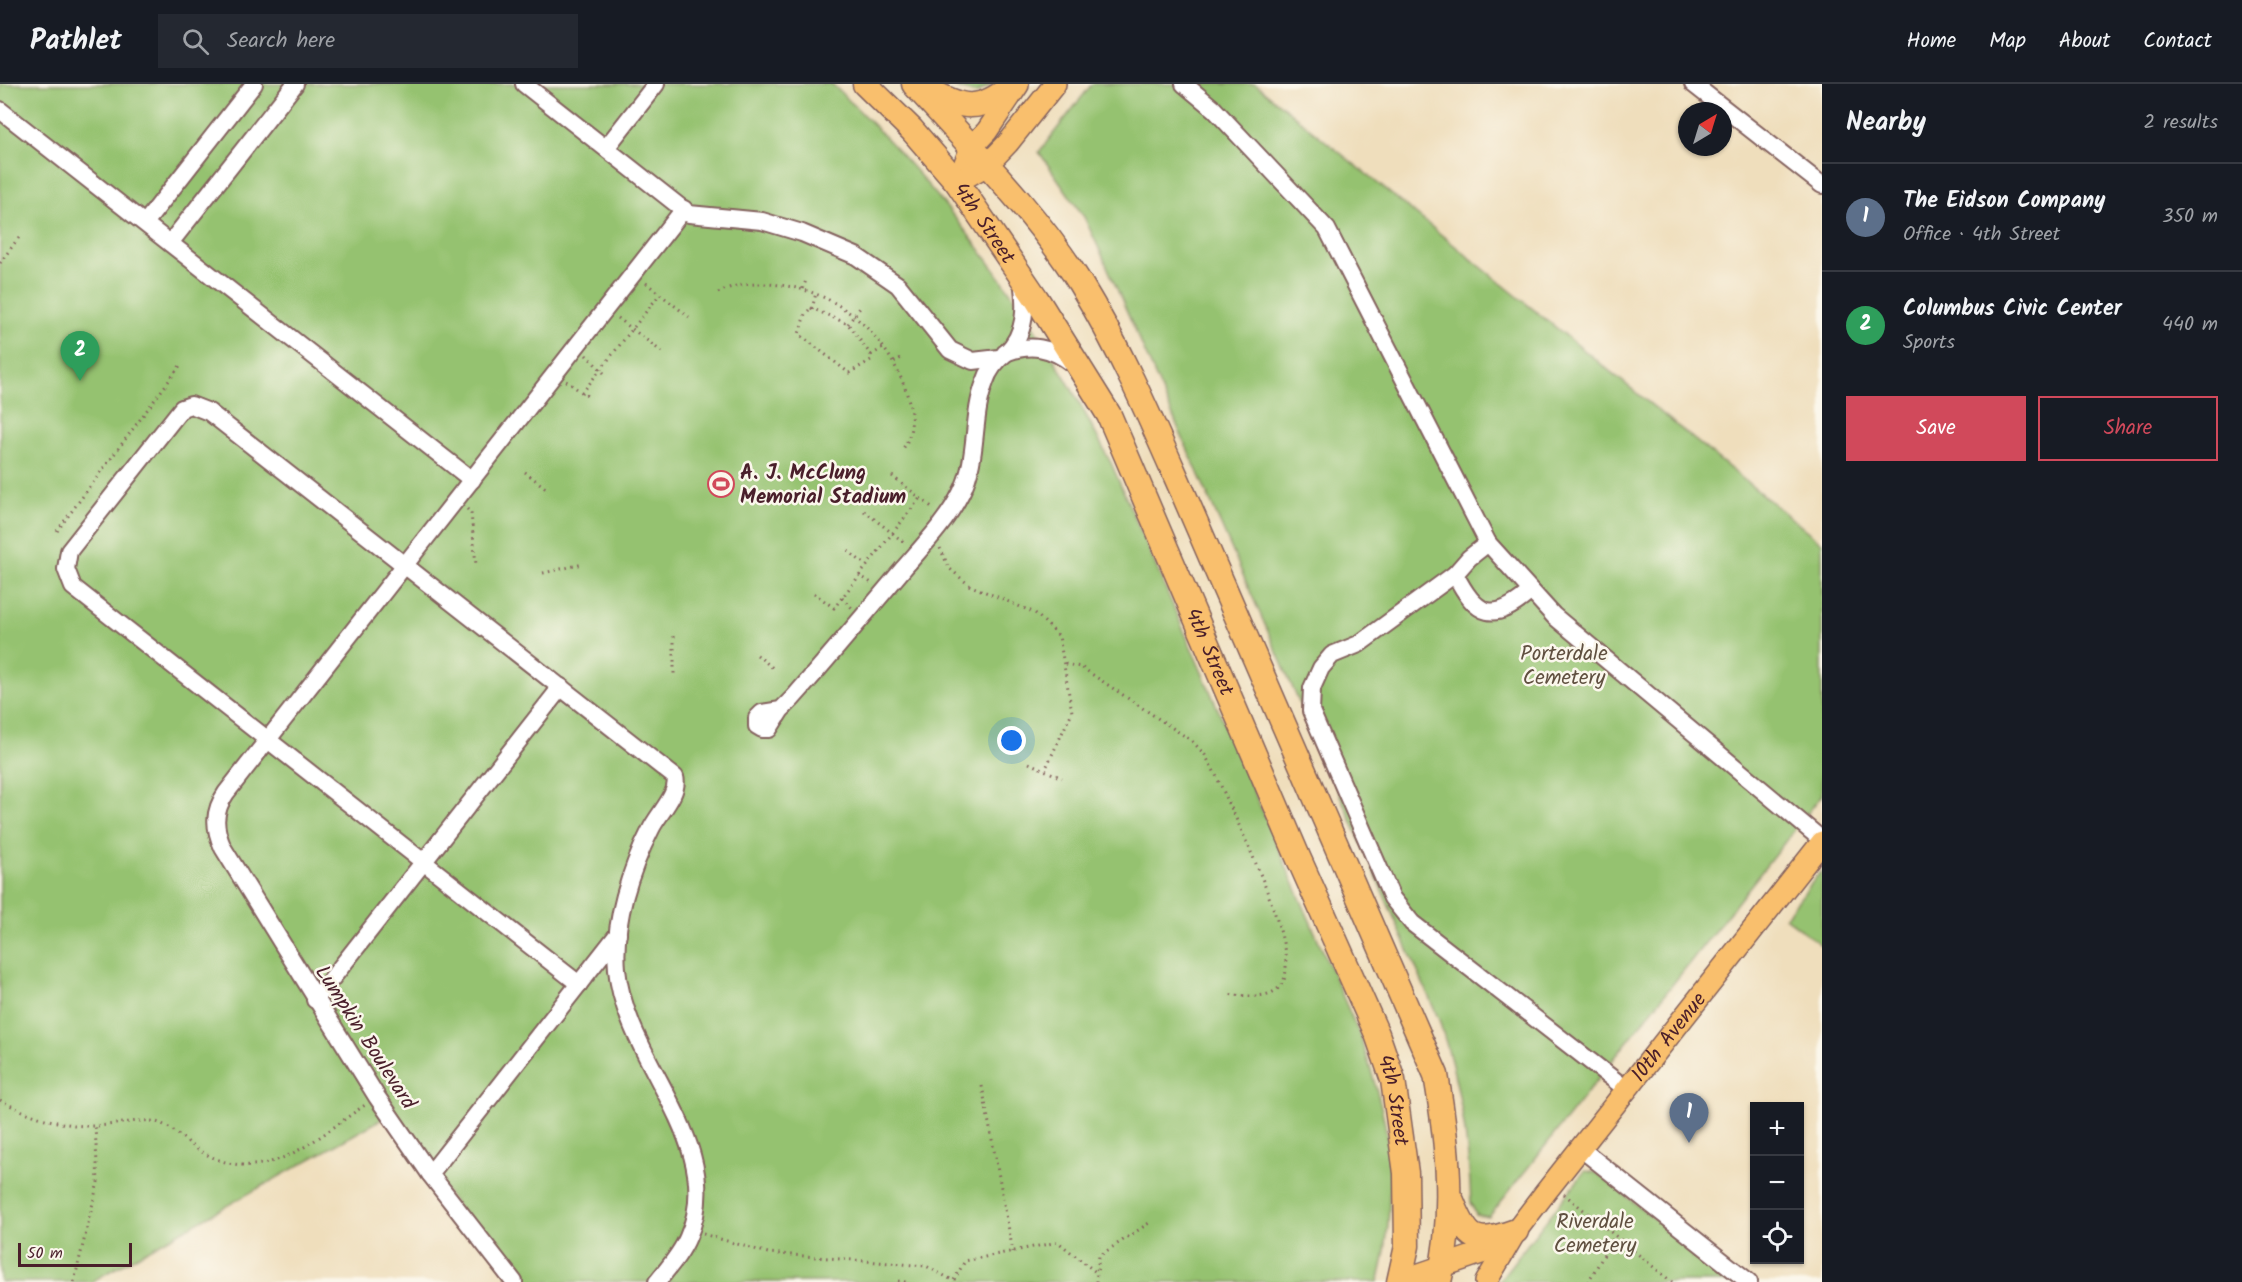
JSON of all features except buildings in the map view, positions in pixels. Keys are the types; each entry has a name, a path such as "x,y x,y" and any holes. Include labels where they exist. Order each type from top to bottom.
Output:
{"highway":[{"name":"4th Street","path":"865,84 912,130 957,182 1022,277 1109,416 1298,857 1377,1034 1393,1080 1406,1173 1407,1246 1399,1282"},
{"name":"4th Street","path":"914,84 979,157 1080,283 1150,417 1436,1076 1448,1146 1450,1197 1441,1275"},
{"path":"920,84 950,102 973,106 994,101 1016,84"},
{"path":"1450,1197 1462,1228 1472,1235 1490,1240 1516,1231"}],"main road":[{"path":"979,157 987,130 1016,84"},
{"path":"957,182 979,157 1008,143 1055,84"},
{"name":"10th Avenue","path":"1486,1282 1516,1231 1822,841"},
{"name":"10th Avenue","path":"1399,1282 1441,1275 1496,1248 1516,1231"}],"street":[{"path":"145,223 254,84"},
{"path":"170,243 295,84"},
{"path":"524,84 684,209 698,216 747,219 780,226 856,256 898,285 945,345 975,373 979,398"},
{"path":"606,148 656,84"},
{"path":"1185,84 1214,109 1327,229 1488,543 1554,616 1822,841"},
{"path":"1693,84 1822,184"},
{"path":"0,110 472,480"},
{"path":"268,740 684,209"},
{"path":"781,710 933,533 961,494 969,472 979,398 988,374 1018,336 1024,319 1022,277"},
{"path":"959,356 981,361 1024,347 1041,347 1059,355 1081,370"},
{"path":"579,984 73,586 66,569 69,551 176,415 191,405 209,412 673,775 677,783 651,827 636,861 618,934 617,968 623,1004 647,1062 688,1138 697,1186 696,1213 688,1236 657,1282"},
{"path":"1488,543 1469,558 1455,574 1359,645 1332,655 1321,668 1312,688 1311,711 1392,898 1412,923 1626,1089"},
{"path":"1455,574 1465,594 1482,610 1500,612 1513,606 1531,591"},
{"path":"315,1000 561,687"},
{"name":"Lumpkin Boulevard","path":"268,740 222,800 216,819 220,841 315,1000 377,1097 430,1174 514,1282"},
{"path":"430,1174 618,934"},
{"path":"1580,1148 1749,1282"}],"path":[{"path":"0,263 20,236"},
{"path":"643,280 689,317"},
{"path":"803,289 806,280"},
{"path":"718,293 731,287 754,284 803,289 816,293 854,316 885,347 894,362 906,394 912,419 909,436 902,450"},
{"path":"816,293 812,309 806,313 798,334 849,373 870,361 871,356 885,347"},
{"path":"582,393 660,294"},
{"path":"848,324 862,306"},
{"path":"812,309 848,324 871,356"},
{"path":"615,316 662,352"},
{"path":"585,354 605,374"},
{"path":"894,362 903,357"},
{"path":"57,531 182,363"},
{"path":"564,380 587,396"},
{"path":"525,472 547,489"},
{"path":"892,476 944,517"},
{"path":"814,593 834,608 920,498"},
{"path":"465,507 472,515 476,566"},
{"path":"864,511 917,552"},
{"path":"933,533 944,561 958,577 982,593 1035,613 1054,628 1062,645 1071,714 1045,770"},
{"path":"848,550 867,566"},
{"path":"543,573 583,564"},
{"path":"674,636 674,677"},
{"path":"757,655 774,669"},
{"path":"1065,664 1081,667 1192,741 1205,755 1216,775 1278,920 1286,959 1283,982 1274,991 1258,996 1227,994"},
{"path":"1029,763 1062,778"},
{"path":"982,1086 1013,1251"},
{"path":"0,1100 55,1122 95,1126 134,1121 155,1122 215,1160 229,1165 259,1167 296,1151 377,1097"},
{"path":"74,1282 98,1182 95,1126"},
{"path":"1552,1184 1672,1282"},
{"path":"1096,1282 1099,1256 1152,1221"},
{"path":"699,1241 702,1232 768,1253 926,1266 954,1281 965,1261 1058,1242 1097,1273"},
{"path":"1588,1282 1615,1236"},
{"path":"897,1281 906,1282"}],"green space":[{"path":"0,84 832,84 898,151 988,260 1066,379 1111,463 1360,1036 1381,1106 1388,1146 1390,1185 1388,1227 1378,1282 514,1282 389,1115 91,1282 0,1282"},
{"path":"946,84 992,84 976,94"},
{"name":"Porterdale Cemetery","path":"1092,84 1255,84 1822,543 1822,795 1489,1217 1476,1215 1471,1202 1462,1110 1439,1020 1102,255 1084,217 1039,152"},
{"path":"1822,870 1822,946 1785,917"},
{"name":"Riverdale Cemetery","path":"1585,1171 1597,1173 1734,1282 1498,1282"}],"place":[{"name":"Columbus Civic Center","path":"80,381"},
{"name":"A. J. McClung Memorial Stadium","path":"721,484"},
{"name":"The Eidson Company","path":"1689,1143"}]}
